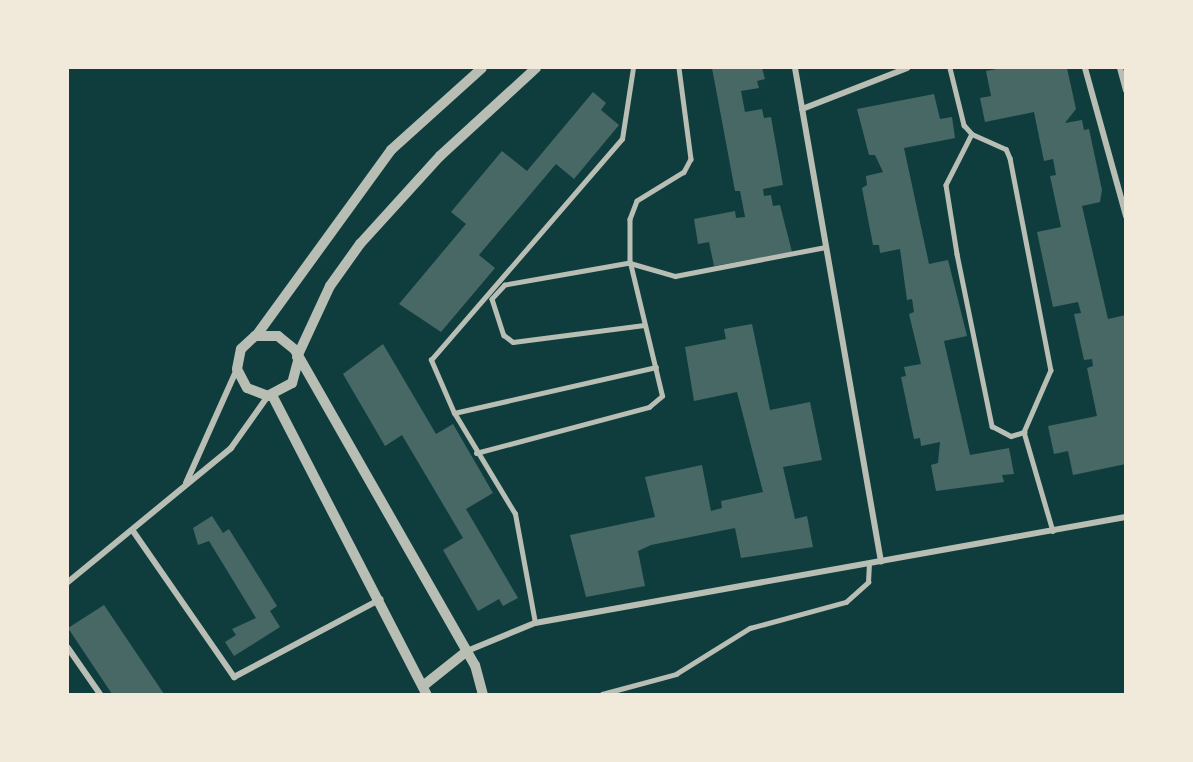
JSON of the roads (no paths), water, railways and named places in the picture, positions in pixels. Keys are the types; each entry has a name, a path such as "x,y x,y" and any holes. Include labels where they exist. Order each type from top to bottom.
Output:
{"street":[{"path":"183,489 237,369 241,349 255,336 391,150 482,68"},
{"path":"68,582 133,531 238,441 270,395 292,383 298,359 326,294 360,244 440,156 536,68"},
{"path":"795,68 881,562"},
{"path":"802,109 907,68"},
{"path":"1085,68 1125,216"},
{"path":"1120,68 1125,90"},
{"path":"255,336 278,336 298,359 467,651 483,694"},
{"path":"237,369 248,388 270,395 381,599 425,690 467,651 535,623 1125,517"},
{"path":"133,531 234,676 381,599"},
{"path":"68,648 100,694"}],"lane":[{"path":"535,623 515,514 476,453 454,413 431,360 498,277 622,138 633,68"},
{"path":"476,453 650,407 662,396 630,263 630,219 637,201 684,172 691,159 679,68"},
{"path":"950,68 964,125 972,134 1006,149 1010,158 1051,370 1024,432 1053,531"},
{"path":"972,134 946,185 957,254 992,426 1011,436 1024,432"},
{"path":"644,325 513,342 504,335 492,299 505,285 630,263 675,276 825,247"},
{"path":"498,277 505,285"},
{"path":"454,413 656,367"},
{"path":"602,694 676,674 750,628 846,602 868,582 868,564"}]}
